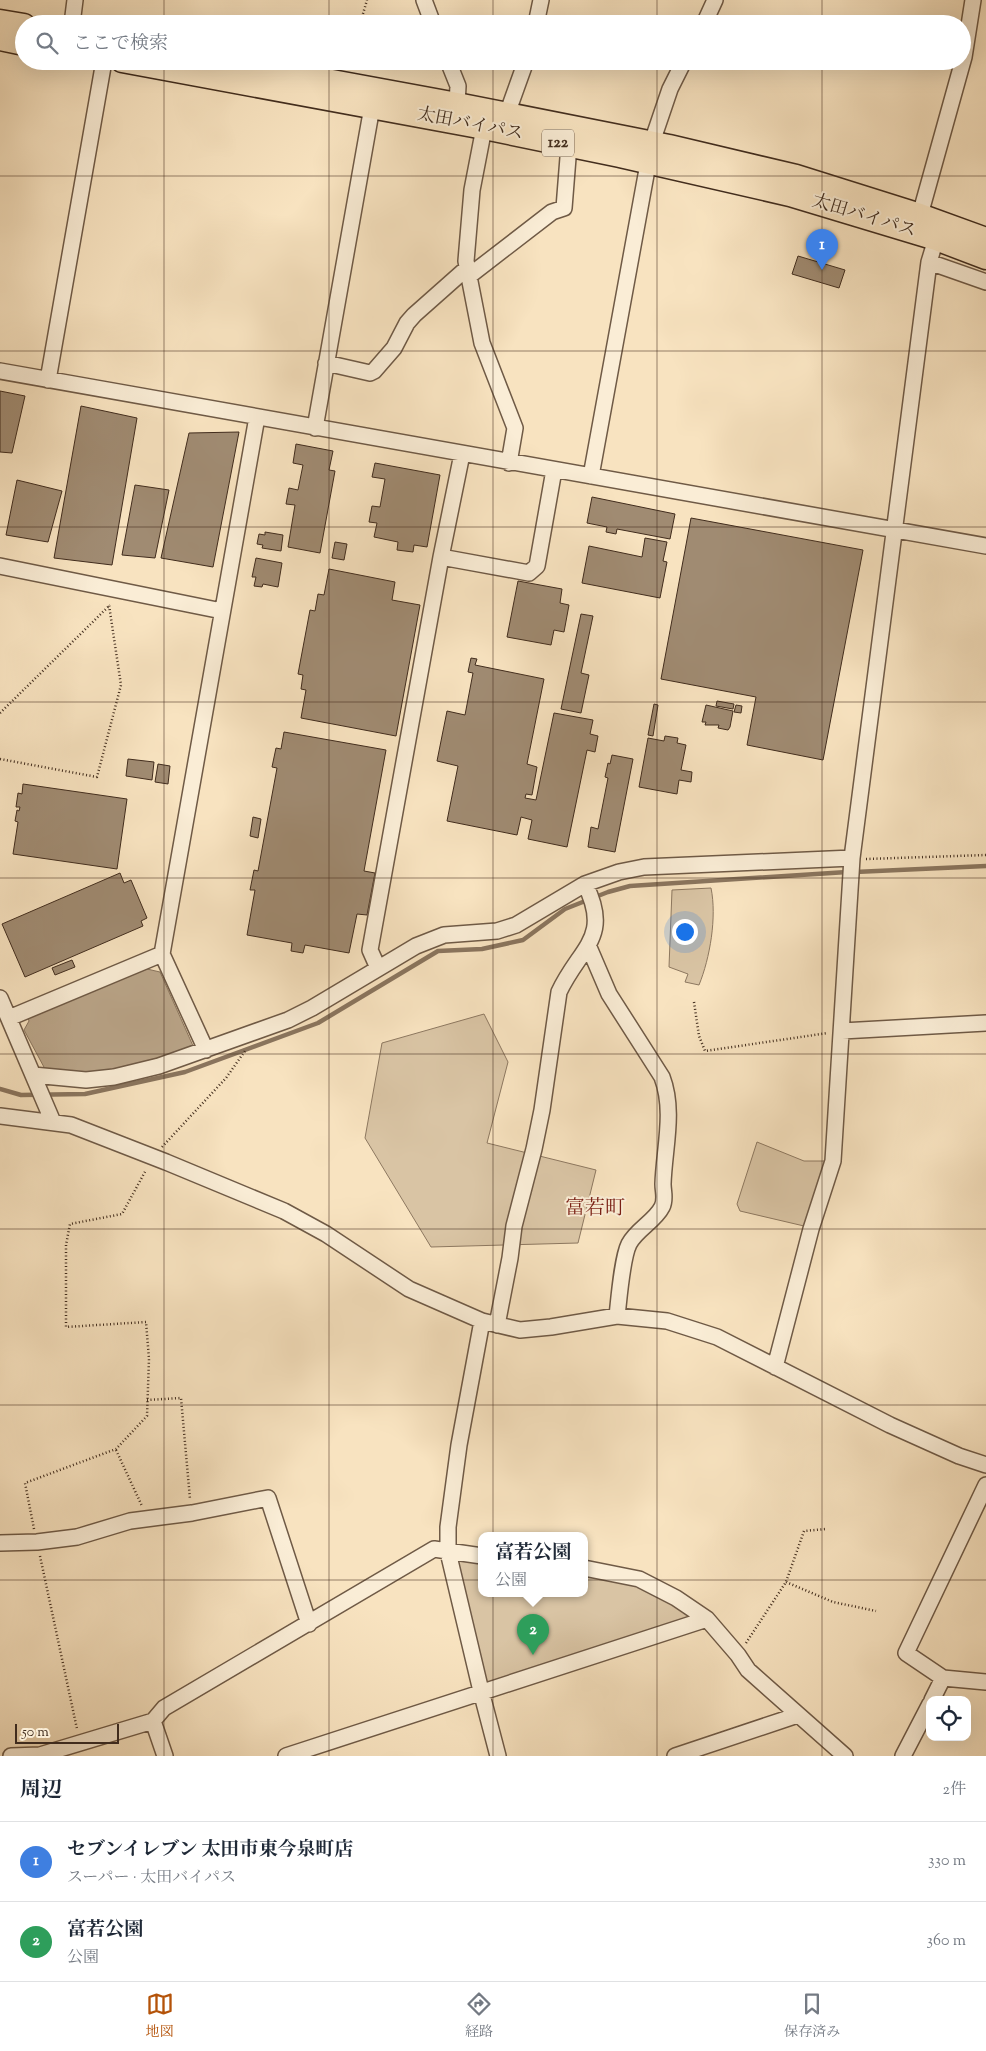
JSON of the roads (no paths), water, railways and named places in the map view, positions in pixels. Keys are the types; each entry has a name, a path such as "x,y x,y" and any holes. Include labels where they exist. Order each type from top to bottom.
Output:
{"highway":[{"path":"0,21 15,24"},
{"path":"0,39 15,42"},
{"name":"太田バイパス","path":"171,70 569,145 650,152 796,176 920,215 986,239"},
{"name":"太田バイパス","path":"272,70 507,114 650,152 936,239 986,258"}],"street":[{"path":"74,15 76,0"},
{"path":"424,0 430,15"},
{"path":"538,15 541,0"},
{"path":"708,15 715,0"},
{"path":"971,15 973,0"},
{"path":"48,380 102,70"},
{"path":"452,70 458,86 457,104"},
{"path":"507,114 523,70"},
{"path":"591,476 650,152 670,89 680,70"},
{"path":"920,215 960,70"},
{"path":"315,428 372,107"},
{"path":"484,128 472,190 466,261 482,343 515,428 509,463"},
{"path":"326,364 370,373 374,371 394,348 407,323 414,315 468,272 552,212 564,208 569,145"},
{"path":"776,1367 811,1229 833,1161 851,869 929,262 936,239"},
{"path":"929,262 986,282"},
{"path":"0,371 509,463 986,546"},
{"path":"206,1050 162,954 257,417"},
{"path":"378,968 370,950 441,557 462,454"},
{"path":"441,557 529,572 537,566 554,470"},
{"path":"0,566 222,611"},
{"path":"39,1088 114,1077 159,1066 259,1031 312,1008 416,946 444,935 497,931 516,925 590,895 618,872 644,867 851,869"},
{"path":"498,1756 480,1691 448,1552 448,1527 459,1445 489,1323 510,1258 514,1226 534,1149 542,1110 559,992 588,945 596,922 590,895"},
{"path":"588,945 608,994 662,1077 666,1089 668,1125 663,1184 665,1199 662,1208 629,1244 617,1316"},
{"path":"9,1018 162,954"},
{"path":"0,998 53,1122"},
{"path":"842,1032 986,1024"},
{"path":"0,1116 71,1125 153,1156 284,1211 326,1234 409,1289 489,1323 520,1330 552,1327 617,1316 667,1321 717,1337 890,1425 959,1456 986,1465"},
{"path":"986,1485 906,1653 943,1678 986,1682"},
{"path":"0,1543 37,1542 77,1537 130,1521 192,1513 268,1498 309,1624"},
{"path":"11,1756 40,1755 153,1720 164,1708 434,1549 478,1556"},
{"path":"588,1569 639,1579 676,1598 707,1618 748,1670 845,1756"},
{"path":"286,1756 707,1618"},
{"path":"934,1696 943,1678"},
{"path":"903,1756 926,1712"},
{"path":"675,1756 798,1715"},
{"path":"153,1720 165,1756"}],"waterway":[{"path":"855,872 986,866"},
{"path":"0,1089 21,1095 85,1094 185,1072 318,1023 438,951 482,949 523,940 565,909 608,892 630,886 847,872"}],"place":[{"name":"セブンイレブン 太田市東今泉町店","path":"822,270"},
{"name":"富若公園","path":"533,1655"}],"district":[{"name":"富若町","path":"595,1209"}]}
